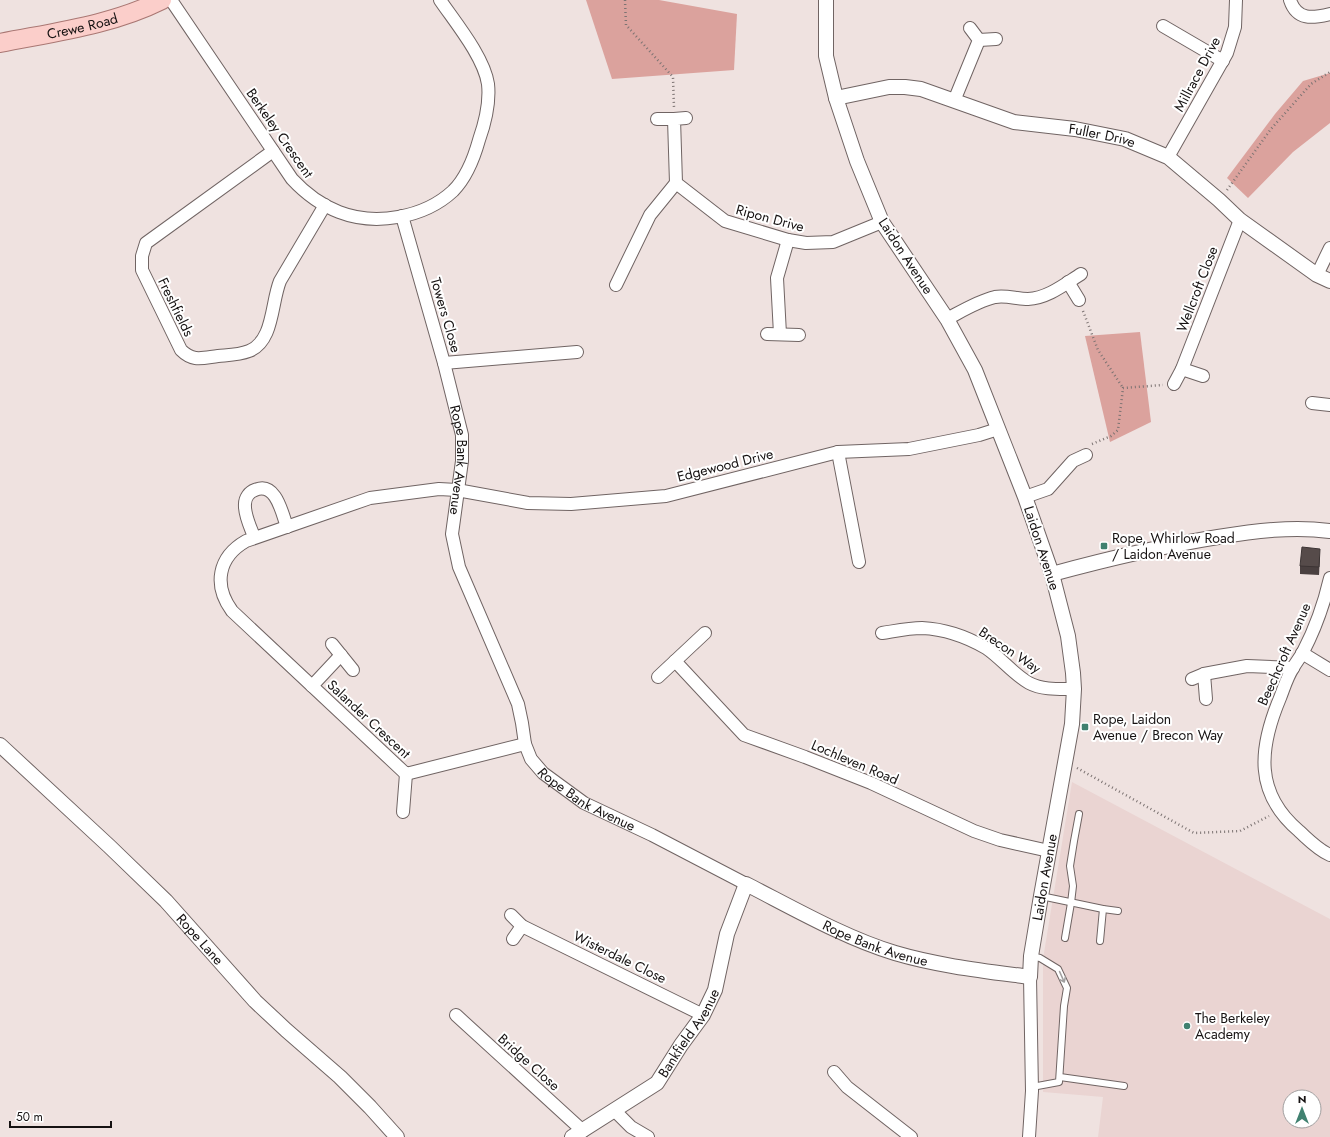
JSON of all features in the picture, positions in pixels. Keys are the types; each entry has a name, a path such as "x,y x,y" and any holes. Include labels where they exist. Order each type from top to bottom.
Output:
{"main road":[{"name":"Crewe Road","path":"0,43 106,22 162,0"}],"street":[{"name":"Berkeley Crescent","path":"171,0 272,151 295,182 307,194 338,212 359,217 384,218 402,216 417,212 431,206 453,190 467,171 476,151 482,131 486,110 488,83 484,71 468,41 440,0"},
{"name":"Laidon Avenue","path":"826,0 826,56 836,98 857,161 882,222 947,319 975,370 1025,497 1052,574 1070,650 1074,689 1072,724 1031,956 1032,1088 1030,1137"},
{"name":"Millrace Drive","path":"1168,157 1231,45 1235,27 1236,0"},
{"path":"1290,0 1294,9 1303,16 1314,18 1330,14"},
{"path":"1163,26 1223,61"},
{"path":"970,28 979,40"},
{"path":"979,40 996,40"},
{"path":"954,101 979,40"},
{"name":"Fuller Drive","path":"836,98 889,88 905,87 921,89 1014,122 1075,128 1125,139 1168,157 1220,200 1240,220 1324,278"},
{"path":"616,285 650,215 676,183 680,118 657,119"},
{"name":"Freshfields","path":"272,151 146,243 142,262 145,277 181,350 198,359 241,354 250,351 262,341 267,331 280,281 326,206"},
{"name":"Ripon Drive","path":"676,183 725,221 788,240 806,243 833,242 882,222"},
{"name":"Towers Close","path":"402,216 444,363 577,352"},
{"name":"Wellcroft Close","path":"1174,384 1182,368 1240,220"},
{"path":"780,334 777,278 788,240"},
{"path":"1324,278 1330,248"},
{"path":"947,319 987,299 1005,296 1028,299 1039,297 1081,274"},
{"path":"1068,282 1079,300"},
{"path":"767,334 799,335"},
{"name":"Rope Bank Avenue","path":"444,363 462,435 462,461 452,534 459,567 518,704 525,744 531,759 543,773 584,804 652,835 746,884 850,935 894,953 936,963 1030,977"},
{"path":"1182,368 1203,376"},
{"path":"1312,403 1330,405"},
{"name":"Edgewood Drive","path":"457,490 528,503 570,504 666,496 838,452 909,449 979,435 998,429"},
{"path":"838,452 859,562"},
{"path":"1025,497 1048,488 1070,455 1086,455"},
{"path":"254,537 245,504 249,494 257,489 267,489 275,496 287,527"},
{"name":"Salander Crescent","path":"406,774 232,611 224,598 220,584 220,575 226,558 238,545 254,537 370,498 439,489 457,490"},
{"path":"1052,574 1133,553 1190,541 1249,532 1296,528 1330,531"},
{"name":"Beechcroft Avenue","path":"1330,578 1318,620 1293,668 1275,711 1264,751 1263,764 1274,813 1330,855"},
{"name":"Brecon Way","path":"882,633 921,628 946,632 973,641 985,648 997,656 1029,683 1045,688 1074,689"},
{"path":"658,677 705,634"},
{"name":"Salander Crescent","path":"332,644 353,670"},
{"path":"1302,653 1330,670"},
{"name":"Salander Crescent","path":"312,686 341,655"},
{"name":"Lochleven Road","path":"675,661 744,735 871,783 974,831 1000,840 1049,851"},
{"path":"1192,679 1204,674 1247,666 1293,668"},
{"path":"1204,674 1206,699"},
{"name":"Salander Crescent","path":"406,774 525,744"},
{"name":"Rope Lane","path":"0,745 104,841 166,901 255,1001 340,1077 397,1137"},
{"name":"Salander Crescent","path":"403,812 406,774"},
{"name":"Bankfield Avenue","path":"577,1134 657,1083 681,1045 703,1015 714,990 728,934 746,884"},
{"name":"Wisterdale Close","path":"511,915 522,926 703,1015"},
{"path":"513,938 522,926"},
{"name":"Bridge Close","path":"456,1015 577,1134"},
{"path":"834,1072 842,1091 911,1137"},
{"path":"615,1111 631,1127 648,1137"}],"lane":[{"path":"1065,938 1073,886 1070,866 1079,814"},
{"path":"1041,896 1118,911"},
{"path":"1100,940 1103,909"},
{"path":"1031,956 1040,958 1058,969 1067,988 1064,1006 1059,1082 1032,1088"},
{"path":"1060,1077 1124,1086"}],"path":[{"path":"625,0 626,25 673,77 680,118"},
{"path":"1220,200 1271,129 1311,84 1330,72"},
{"path":"1079,300 1098,350 1123,388 1118,430 1111,436 1091,445 1086,455"},
{"path":"1123,388 1174,384"},
{"path":"1065,761 1194,833 1240,831 1274,813"}],"shaded area":[{"path":"586,0 659,0 737,14 734,70 612,79"},
{"path":"1330,73 1330,123 1293,152 1248,198 1227,178 1275,114 1303,81"},
{"path":"1140,332 1151,422 1110,442 1085,336"},
{"name":"The Berkeley Academy","path":"1072,782 1330,919 1330,1137 1098,1137 1103,1097 1043,1092 1043,959"}],"building":[{"path":"1302,547 1320,549 1319,567 1300,566"}],"place":[{"name":"Rope, Whirlow Road / Laidon Avenue","path":"1104,546"},
{"name":"Rope, Laidon Avenue / Brecon Way","path":"1085,727"},
{"name":"The Berkeley Academy","path":"1187,1026"}]}
